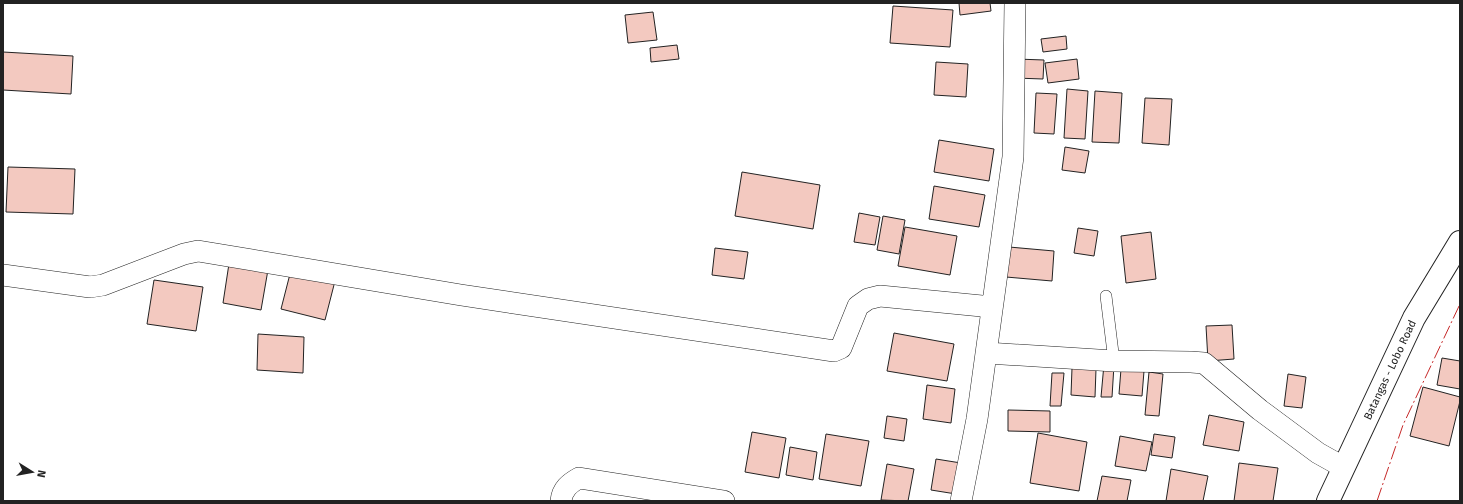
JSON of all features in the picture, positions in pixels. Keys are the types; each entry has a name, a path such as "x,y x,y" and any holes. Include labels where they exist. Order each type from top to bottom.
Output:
{"main road":[{"name":"Batangas - Lobo Road","path":"1328,501 1414,318 1460,242"}],"street":[{"path":"961,501 977,419 987,353 1012,156 1015,3"},
{"path":"3,275 90,287 103,285 184,254 198,251 461,295 834,351 841,348 858,306 868,299 880,296 992,307"},
{"path":"987,353 1114,361 1204,363 1260,410 1318,453 1343,467"},
{"path":"562,501 562,496 568,484 579,478 724,501"}],"lane":[{"path":"1106,296 1114,361"}],"building":[{"path":"959,3 990,3 991,11 960,15"},
{"path":"893,6 953,10 950,47 890,43"},
{"path":"653,12 657,40 628,43 625,15"},
{"path":"1066,36 1067,49 1043,52 1041,39"},
{"path":"677,45 679,59 651,62 650,48"},
{"path":"3,52 73,56 71,94 3,90"},
{"path":"1016,59 1044,60 1043,79 1015,78"},
{"path":"1077,59 1079,79 1048,83 1045,63"},
{"path":"936,62 968,64 966,97 934,95"},
{"path":"1067,89 1088,91 1085,139 1064,138"},
{"path":"1095,91 1122,93 1119,143 1092,142"},
{"path":"1036,93 1057,94 1054,134 1034,133"},
{"path":"1145,98 1172,99 1169,145 1142,143"},
{"path":"939,140 994,149 989,181 934,172"},
{"path":"1065,147 1089,151 1085,173 1062,170"},
{"path":"8,167 75,169 73,214 6,212"},
{"path":"742,172 820,185 813,229 735,216"},
{"path":"934,186 985,195 979,227 929,219"},
{"path":"859,213 880,217 875,245 854,242"},
{"path":"883,216 905,220 899,254 877,250"},
{"path":"905,227 957,236 950,275 898,266"},
{"path":"1078,228 1098,231 1094,256 1074,253"},
{"path":"1151,232 1156,279 1126,283 1121,236"},
{"path":"1009,247 1054,251 1052,281 1006,277"},
{"path":"715,248 748,252 744,279 712,275"},
{"path":"230,257 269,264 261,310 223,303"},
{"path":"291,270 335,281 325,320 281,309"},
{"path":"154,280 203,287 196,331 147,324"},
{"path":"1232,325 1234,359 1208,361 1206,326"},
{"path":"894,333 954,344 947,381 887,371"},
{"path":"258,334 304,337 303,373 257,370"},
{"path":"1442,358 1460,361 1460,389 1437,385"},
{"path":"1104,364 1114,365 1112,397 1101,397"},
{"path":"1072,368 1096,369 1095,397 1071,395"},
{"path":"1121,369 1144,371 1142,396 1119,394"},
{"path":"1149,372 1163,374 1159,416 1145,415"},
{"path":"1052,373 1064,373 1061,406 1050,406"},
{"path":"1288,374 1306,377 1302,408 1284,406"},
{"path":"927,385 955,389 951,423 923,419"},
{"path":"1423,387 1460,397 1449,446 1410,436"},
{"path":"1008,410 1050,411 1050,432 1008,431"},
{"path":"1209,415 1244,422 1239,451 1203,445"},
{"path":"887,416 907,419 904,441 884,438"},
{"path":"752,432 786,438 779,478 745,472"},
{"path":"1038,433 1087,442 1079,491 1030,483"},
{"path":"826,434 869,441 861,486 819,479"},
{"path":"1154,434 1175,437 1172,458 1151,455"},
{"path":"1120,436 1152,442 1146,471 1115,466"},
{"path":"790,447 817,452 813,480 786,475"},
{"path":"936,459 961,463 956,494 931,490"},
{"path":"1239,463 1278,468 1273,501 1234,501"},
{"path":"887,464 914,469 908,501 881,500"},
{"path":"1171,469 1208,476 1203,501 1166,501"},
{"path":"1102,476 1131,480 1127,501 1097,501"}],"power":[{"path":"1377,501 1403,425 1460,304"}]}
